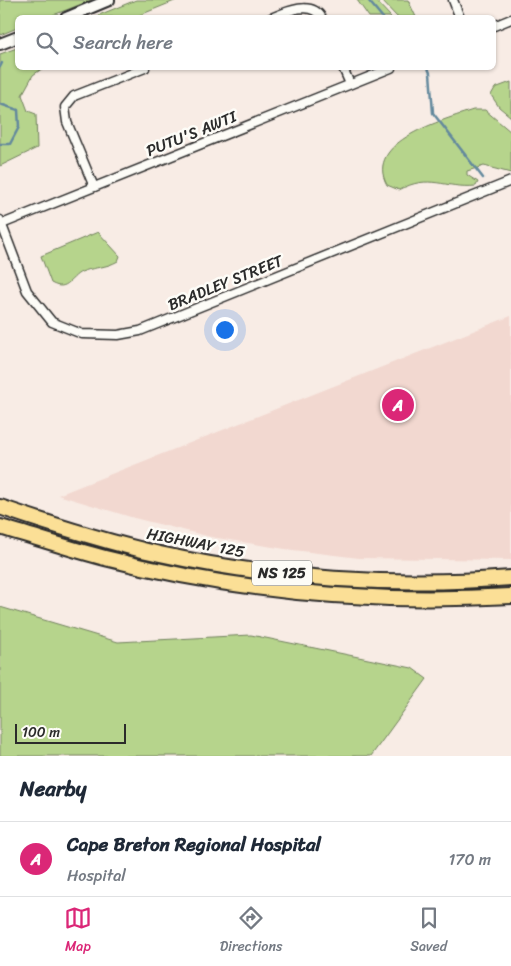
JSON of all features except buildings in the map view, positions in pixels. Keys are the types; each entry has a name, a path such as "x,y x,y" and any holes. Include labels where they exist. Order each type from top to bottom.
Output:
{"highway":[{"path":"0,502 58,527"},
{"name":"HIGHWAY 125","path":"0,508 58,527 160,554 242,569 376,579 511,578"},
{"name":"HIGHWAY 125","path":"0,527 105,558 165,572 276,590 408,598 511,596"},
{"path":"0,531 47,541"}],"main road":[{"path":"73,15 109,0"},
{"path":"0,44 15,38"}],"street":[{"path":"453,0 459,15"},
{"path":"280,15 306,6 317,10 320,15"},
{"path":"496,25 511,19"},
{"path":"94,187 67,122 65,107 74,96 140,70"},
{"path":"344,70 350,84"},
{"name":"PUTU'S AWTI","path":"1,222 94,187 386,70"},
{"name":"BRADLEY STREET","path":"1,222 27,290 52,322 82,334 118,335 140,331 511,181"}],"shaded area":[{"path":"511,316 511,560 359,558 285,549 211,537 134,518 58,495"}],"green space":[{"path":"0,0 92,0 53,15 15,15 15,29 0,35"},
{"path":"136,0 177,0 140,15 99,15"},
{"path":"357,0 375,0 389,15 368,15"},
{"path":"381,0 408,0 415,15 395,15"},
{"path":"15,49 15,70 40,70 33,75 22,95 28,111 36,114 37,148 0,166 0,54"},
{"path":"511,82 511,117 499,107 491,95 495,88"},
{"path":"473,110 485,110 511,132 511,173 484,166 467,171 467,175 478,182 476,186 429,182 410,185 399,190 387,185 383,170 386,156 396,145 410,135 427,127"},
{"path":"98,232 120,256 118,261 79,273 66,285 57,286 51,283 41,256"},
{"path":"0,607 118,642 251,635 412,668 427,679 371,756 0,756"}],"waterway":[{"path":"368,0 380,15"},
{"path":"0,67 2,63"},
{"path":"429,70 433,113 483,178"},
{"path":"0,104 18,110 19,127 10,144 0,144"}],"place":[{"name":"Cape Breton Regional Hospital","path":"398,405"}]}
